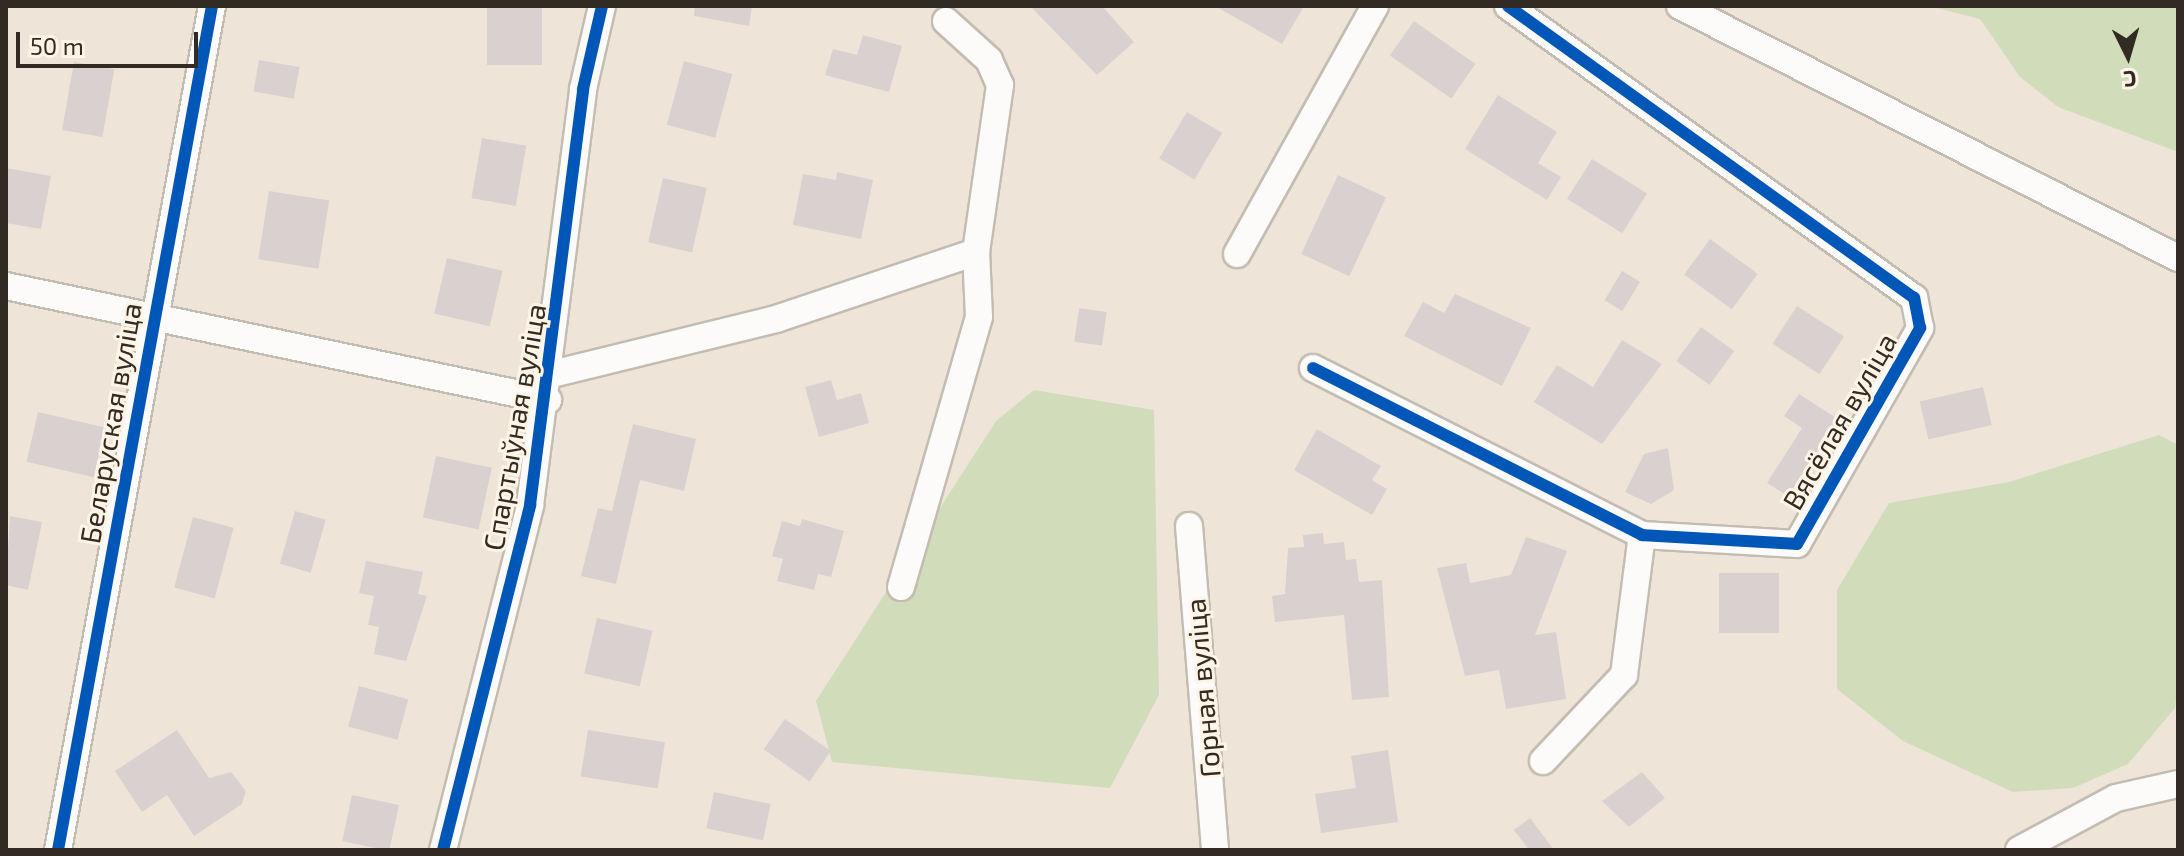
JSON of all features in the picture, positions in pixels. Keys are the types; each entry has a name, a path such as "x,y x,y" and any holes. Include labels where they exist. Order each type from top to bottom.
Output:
{"street":[{"name":"Беларуская вуліца","path":"58,850 153,315 212,6"},
{"name":"Спартыўная вуліца","path":"443,850 530,505 552,374 583,89 602,6"},
{"path":"1237,254 1375,6"},
{"name":"Вясёлая вуліца","path":"1313,368 1642,535 1797,544 1920,328 1914,298 1508,6"},
{"path":"1680,6 2178,258"},
{"path":"901,587 979,317 976,252 1000,85 989,60 946,21"},
{"path":"552,374 776,319 976,252"},
{"path":"6,286 548,400"},
{"name":"Горная вуліца","path":"1189,526 1215,850"},
{"path":"1543,761 1624,675 1642,535"},
{"path":"2019,850 2116,798 2178,784"}],"green space":[{"path":"1929,6 2178,6 2178,152 2058,107 2020,77 1980,19"},
{"path":"1034,390 1154,410 1159,695 1110,788 832,762 816,701 996,421"},
{"path":"2159,435 2178,445 2178,684 2175,708 2128,764 2073,788 2013,792 1903,741 1837,689 1837,590 1889,503 2009,482"}],"building":[{"path":"487,6 542,6 542,65 487,65"},
{"path":"695,6 752,6 749,26 694,16"},
{"path":"1030,6 1102,6 1134,42 1097,75"},
{"path":"1215,6 1304,6 1282,44"},
{"path":"1414,21 1475,64 1451,98 1390,55"},
{"path":"863,35 902,46 889,92 825,75 833,49 857,55"},
{"path":"259,60 299,67 294,99 253,92"},
{"path":"684,61 732,74 715,138 667,125"},
{"path":"74,62 114,69 102,137 62,130"},
{"path":"1498,95 1557,132 1538,163 1561,177 1547,200 1465,149"},
{"path":"1187,112 1222,133 1194,179 1159,158"},
{"path":"482,138 526,146 516,206 471,198"},
{"path":"1592,159 1647,193 1622,233 1567,199"},
{"path":"6,168 51,176 41,229 6,223"},
{"path":"837,172 873,180 861,239 793,225 803,174 836,180"},
{"path":"1338,175 1386,197 1349,276 1301,254"},
{"path":"663,178 707,188 692,252 648,242"},
{"path":"269,191 329,201 318,269 258,259"},
{"path":"1710,239 1758,274 1732,309 1684,275"},
{"path":"447,258 503,271 490,326 434,314"},
{"path":"1622,271 1640,282 1622,311 1604,300"},
{"path":"1455,294 1531,328 1502,386 1404,336 1423,302 1444,313"},
{"path":"1797,306 1844,336 1819,374 1772,344"},
{"path":"1079,308 1107,312 1102,346 1074,342"},
{"path":"1701,327 1734,351 1709,385 1676,361"},
{"path":"1622,340 1662,364 1602,444 1534,402 1557,365 1593,387"},
{"path":"831,380 837,400 861,393 869,423 819,437 805,387"},
{"path":"1983,387 1992,425 1928,440 1920,402"},
{"path":"1799,394 1838,419 1788,496 1767,483 1802,428 1784,416"},
{"path":"38,412 105,428 94,477 27,462"},
{"path":"633,424 696,439 684,491 640,480 616,584 581,576 598,508 612,511"},
{"path":"1317,429 1381,466 1372,480 1387,489 1372,515 1294,470"},
{"path":"1668,448 1674,490 1651,504 1625,492 1644,454"},
{"path":"436,456 492,468 479,529 423,518"},
{"path":"295,511 326,520 311,573 280,564"},
{"path":"10,516 42,522 28,590 6,585"},
{"path":"193,517 234,528 215,598 174,588"},
{"path":"802,519 844,531 831,577 818,574 814,590 777,581 783,559 772,556 782,521 800,526"},
{"path":"1323,533 1324,544 1344,542 1346,560 1356,559 1359,582 1382,580 1389,697 1352,700 1344,615 1275,622 1272,596 1285,594 1288,548 1304,547 1303,535"},
{"path":"1526,537 1567,551 1535,635 1556,632 1566,699 1506,709 1499,670 1465,676 1437,568 1466,563 1470,583 1511,575"},
{"path":"366,561 423,572 418,594 427,596 406,661 374,654 379,627 368,625 374,596 359,593"},
{"path":"1719,573 1779,573 1779,633 1719,633"},
{"path":"597,618 653,631 640,686 584,674"},
{"path":"359,686 408,699 397,740 348,727"},
{"path":"785,719 831,751 810,781 764,749"},
{"path":"177,730 209,778 231,772 246,791 242,804 194,836 167,795 142,812 115,771"},
{"path":"588,730 665,742 658,789 581,776"},
{"path":"1388,750 1398,822 1321,833 1315,794 1356,788 1351,756"},
{"path":"1642,772 1665,798 1629,827 1602,801"},
{"path":"714,792 771,804 763,840 706,828"},
{"path":"352,795 399,805 389,850 342,841"},
{"path":"1530,818 1554,850 1529,850 1514,830"}],"cycle path":[{"path":"58,850 212,6"},
{"path":"443,850 530,505 583,89 602,6"},
{"path":"1313,368 1642,535 1797,544 1920,328 1914,298 1508,6"}]}
